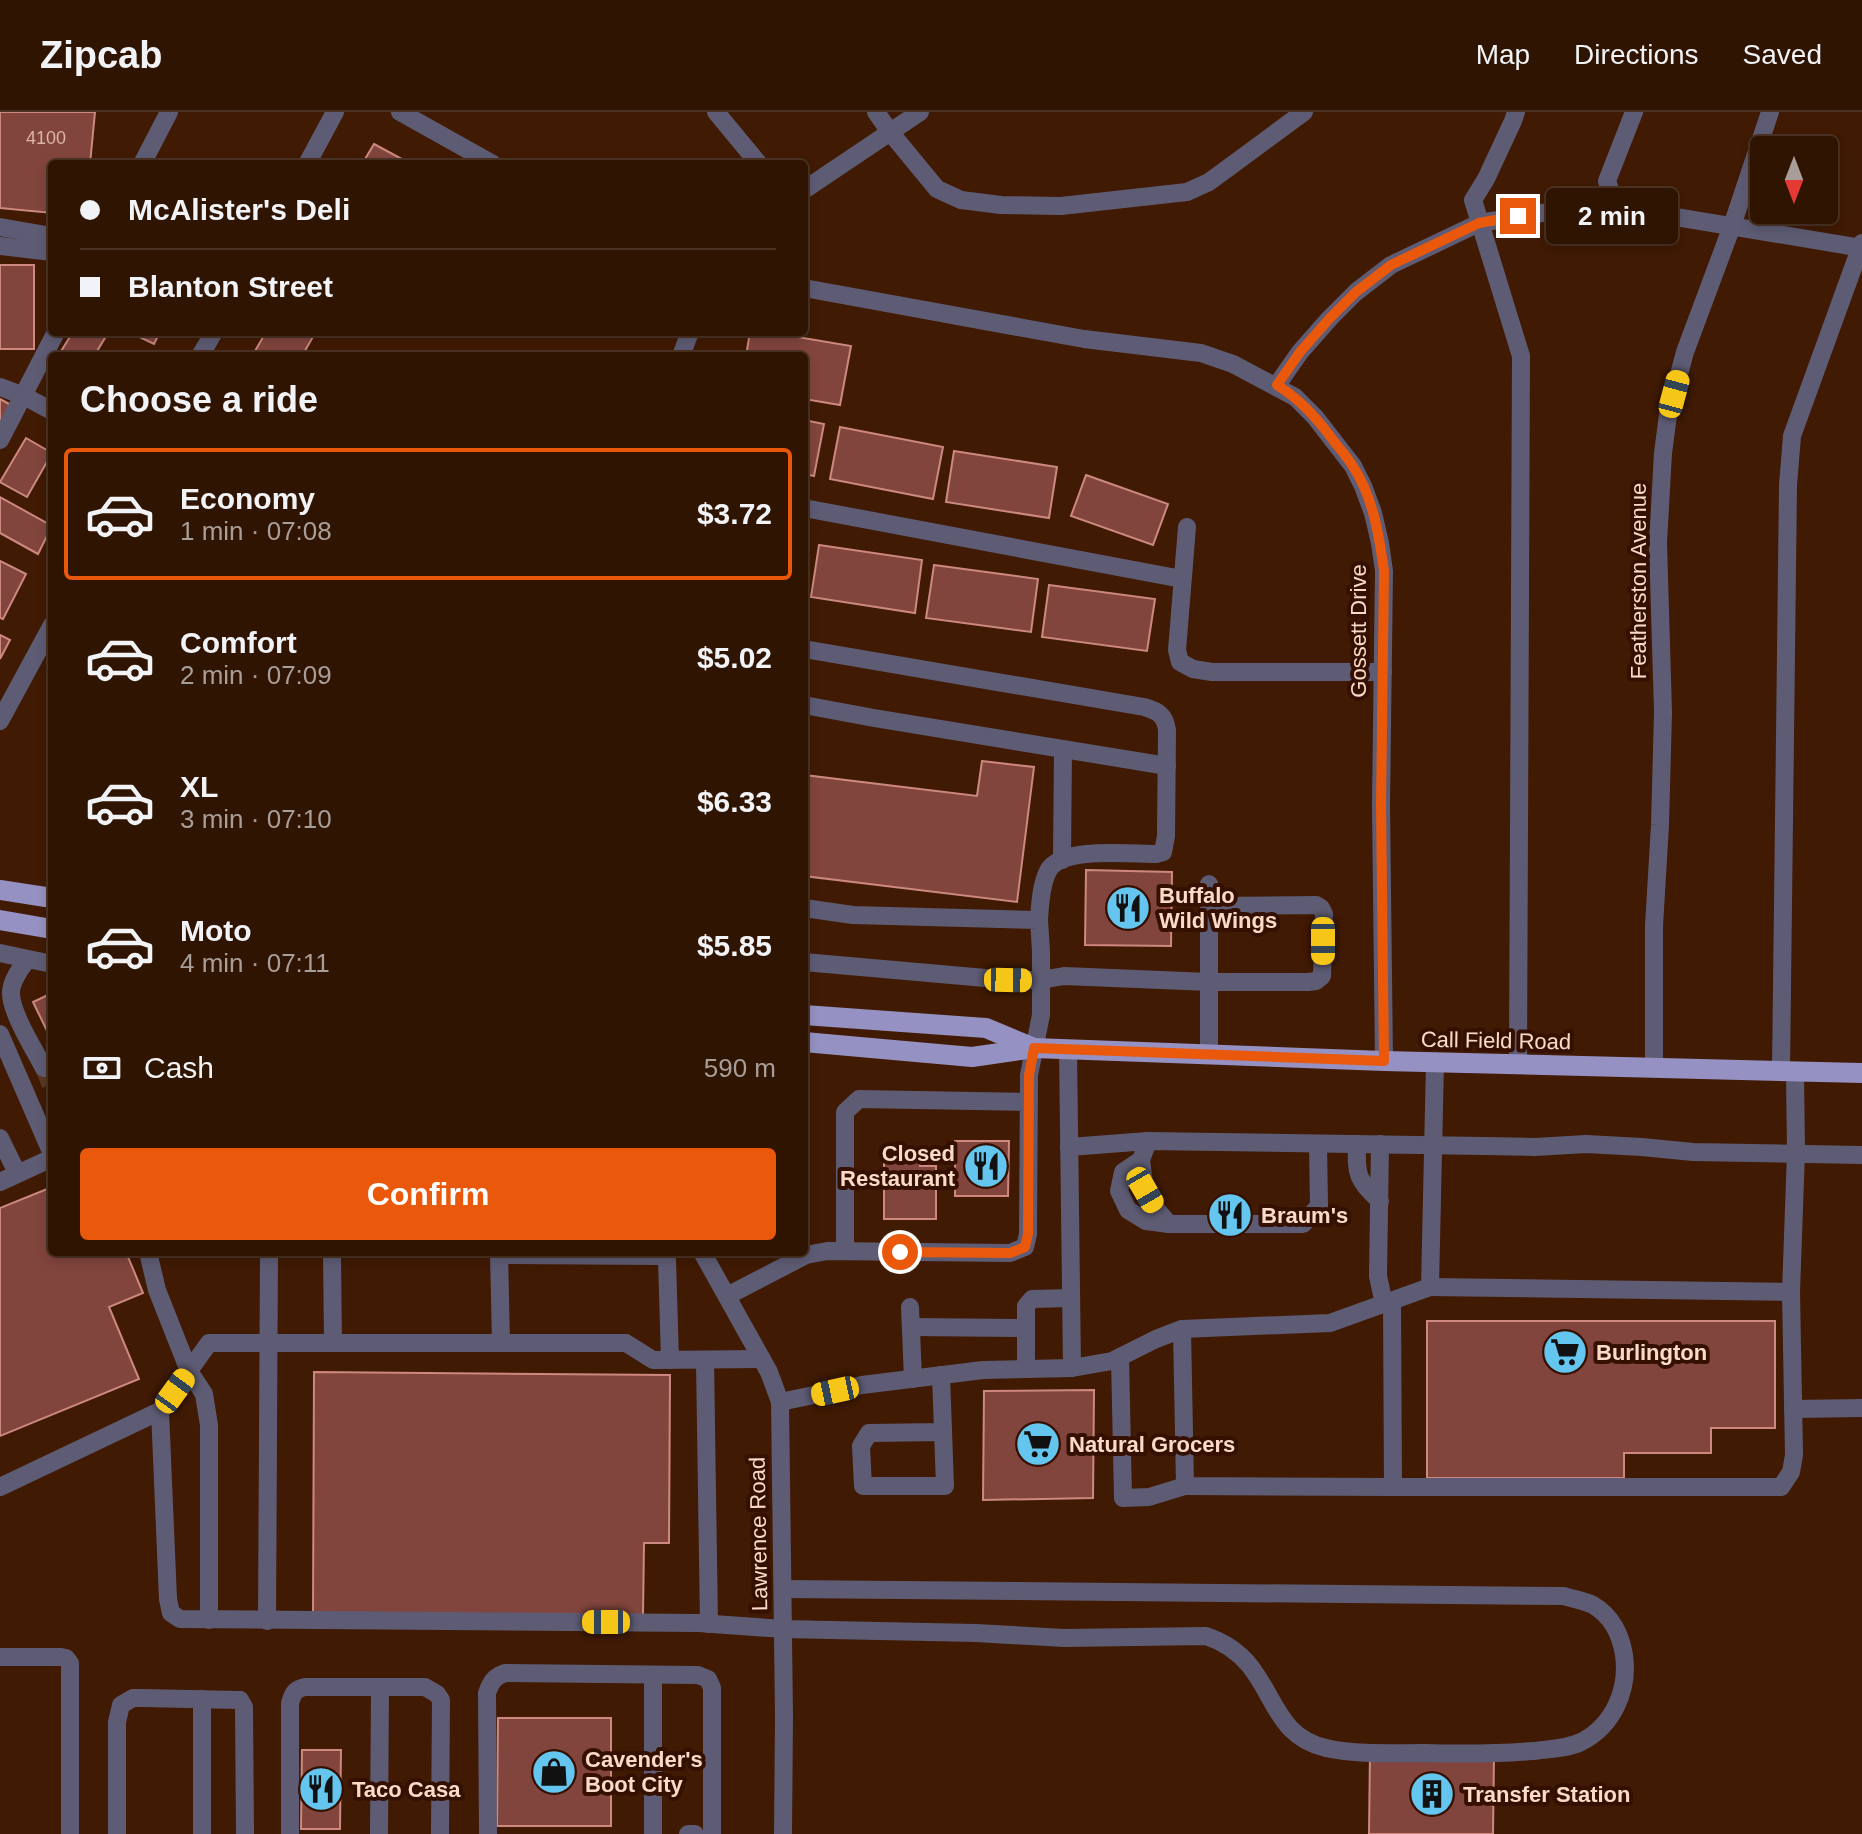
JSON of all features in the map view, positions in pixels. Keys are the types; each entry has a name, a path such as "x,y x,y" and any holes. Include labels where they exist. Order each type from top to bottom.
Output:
{"main road":[{"path":"0,890 48,897"},
{"path":"0,920 48,928"},
{"name":"Call Field Road","path":"808,1016 986,1028 1034,1048"},
{"name":"Call Field Road","path":"808,1042 972,1057 1034,1048 1384,1061 1862,1073"}],"street":[{"path":"144,160 169,112"},
{"path":"309,160 335,112"},
{"path":"400,112 486,160"},
{"path":"716,112 756,160"},
{"path":"876,112 937,189 961,200 1001,205 1061,206 1187,192 1209,182 1304,112"},
{"path":"808,187 920,112"},
{"path":"1516,112 1486,179 1473,200 1521,356 1518,1064"},
{"path":"1616,207 1607,181 1634,112"},
{"name":"Featherston Avenue","path":"1654,1067 1654,926 1663,726 1658,543 1663,453 1668,415 1685,352 1770,112"},
{"path":"1120,1357 1123,1498 1149,1497 1185,1486 1781,1487 1791,1472 1794,1455 1791,1292 1796,1152 1788,1071 1788,485 1792,436 1861,246 1616,207 1580,207 1479,223 1391,265 1356,292 1300,352 1277,385"},
{"path":"0,227 48,235"},
{"path":"0,246 48,252"},
{"name":"Gossett Drive","path":"808,289 1084,339 1201,353 1233,364 1295,397 1315,417 1353,466 1373,513 1384,571 1381,805 1384,1061"},
{"path":"0,440 54,336"},
{"path":"0,387 48,409"},
{"path":"808,509 1182,579"},
{"path":"1187,527 1177,650 1180,662 1193,669 1212,672 1383,672"},
{"path":"0,721 48,632"},
{"path":"808,650 1155,710 1166,721 1167,766 1166,843 1163,852 1083,854 1062,860 1049,869 1042,892 1039,920 1041,1015 1029,1075 1028,1234 1025,1247 1010,1253 827,1251 808,1255"},
{"path":"808,706 1167,766"},
{"path":"1062,860 1063,749"},
{"path":"1209,884 1209,1054"},
{"path":"808,962 1008,980 1064,976 1209,982 1316,981 1322,976 1324,914 1321,908 1316,905 1209,906"},
{"path":"808,909 853,915 1039,920"},
{"path":"0,953 48,963"},
{"path":"27,960 10,990 12,1003 44,1068"},
{"path":"0,1034 48,1147"},
{"path":"1068,1049 1072,1368"},
{"path":"1430,1287 1435,1062"},
{"path":"845,1251 845,1112 859,1099 1029,1102"},
{"path":"0,1138 9,1178 48,1158"},
{"path":"1069,1147 1148,1141 1535,1147 1586,1144 1693,1152 1862,1155"},
{"path":"1148,1141 1141,1160 1145,1190 1169,1224"},
{"path":"1141,1160 1123,1172 1119,1191 1128,1210 1146,1221 1169,1224 1303,1224 1319,1206 1318,1144"},
{"path":"1357,1144 1356,1166 1361,1183 1380,1201"},
{"path":"1380,1144 1378,1276 1388,1302 1393,1487"},
{"path":"149,1256 157,1290 189,1371 204,1394 209,1425 209,1620"},
{"path":"267,1621 269,1256"},
{"path":"332,1256 333,1343"},
{"path":"499,1256 501,1343"},
{"path":"664,1256 667,1260 670,1360"},
{"name":"Lawrence Road","path":"704,1256 769,1372 780,1402 783,1834"},
{"path":"727,1296 804,1256"},
{"path":"780,1402 862,1385 941,1375 983,1370 1072,1368 1112,1361 1182,1329 1330,1323 1430,1287 1791,1292"},
{"path":"1026,1369 1026,1306 1032,1299 1071,1298"},
{"path":"910,1307 913,1379"},
{"path":"911,1327 1025,1328"},
{"path":"1182,1329 1185,1486"},
{"path":"0,1487 160,1411 209,1343 626,1343 653,1360 762,1359"},
{"path":"705,1360 709,1624"},
{"path":"941,1375 945,1486 863,1486 861,1446 869,1433 943,1432"},
{"path":"1793,1409 1862,1408"},
{"path":"160,1411 168,1599 171,1613 180,1619 709,1624 1064,1638 1206,1636 1227,1644 1250,1665 1282,1719 1304,1741 1327,1748 1370,1752 1494,1754 1566,1747 1599,1729 1616,1709 1626,1670 1622,1645 1614,1624 1593,1605 1564,1596 783,1589"},
{"path":"0,1657 61,1657 70,1663 70,1834"},
{"path":"488,1834 487,1693 496,1676 505,1673 698,1675 708,1679 712,1688 712,1834"},
{"path":"653,1675 653,1834"},
{"path":"290,1834 290,1703 293,1693 305,1687 425,1687 437,1694 441,1700 440,1834"},
{"path":"379,1834 380,1687"},
{"path":"117,1834 117,1722 121,1705 133,1698 240,1700 244,1707 245,1834"},
{"path":"202,1699 202,1834"},
{"path":"688,1834 695,1834"}],"building":[{"path":"0,112 95,112 90,160 48,160 48,213 0,208"},
{"path":"374,144 404,160 364,160"},
{"path":"0,265 34,265 34,349 0,349"},
{"path":"70,336 105,338 96,352 60,352"},
{"path":"137,336 158,336 154,344"},
{"path":"264,336 313,336 304,352 255,351"},
{"path":"749,336 792,336 851,346 840,405 808,400 808,352 747,352"},
{"path":"0,399 11,405 0,426"},
{"path":"808,421 824,424 814,476 808,475"},
{"path":"840,427 943,447 933,499 830,479"},
{"path":"26,438 48,451 48,460 27,497 0,482"},
{"path":"954,451 1057,467 1049,518 946,502"},
{"path":"1086,475 1168,504 1153,545 1071,516"},
{"path":"0,497 48,524 48,534 38,554 0,533"},
{"path":"819,545 922,560 915,613 811,597"},
{"path":"0,561 26,574 3,619 0,618"},
{"path":"934,565 1038,579 1031,632 926,618"},
{"path":"1049,585 1155,599 1147,651 1042,637"},
{"path":"0,635 10,640 0,659"},
{"path":"982,761 1034,767 1017,902 808,876 808,775 977,796"},
{"name":"Buffalo Wild Wings","path":"1086,870 1172,872 1171,946 1085,945"},
{"path":"48,995 48,1033 33,1002"},
{"path":"955,1141 1009,1141 1008,1196 955,1196"},
{"path":"884,1157 920,1157 920,1166 936,1166 936,1219 884,1219"},
{"path":"48,1189 48,1256 128,1256 143,1293 109,1307 139,1379 0,1436 0,1208"},
{"path":"1427,1321 1775,1321 1775,1428 1711,1428 1711,1453 1624,1453 1624,1478 1427,1478"},
{"path":"314,1372 670,1375 669,1543 644,1543 643,1615 313,1613"},
{"name":"Natural Grocers","path":"1094,1390 1093,1498 983,1500 984,1391"},
{"name":"Cavender's Boot City","path":"498,1718 611,1718 611,1826 497,1826"},
{"name":"Taco Casa","path":"302,1750 341,1750 340,1829 301,1829"},
{"name":"Transfer Station","path":"1370,1752 1494,1754 1493,1834 1369,1834"}],"tunnel":[{"path":"44,1068 48,1078"}],"place":[{"name":"Buffalo Wild Wings","path":"1128,908"},
{"name":"Closed Restaurant","path":"986,1166"},
{"name":"Braum's","path":"1230,1215"},
{"name":"Burlington","path":"1565,1352"},
{"name":"Natural Grocers","path":"1038,1444"},
{"name":"Cavender's Boot City","path":"554,1772"},
{"name":"Taco Casa","path":"321,1789"},
{"name":"Transfer Station","path":"1432,1794"}],"route":[{"path":"900,1252 1010,1253 1025,1247 1028,1234 1029,1075 1034,1048 1384,1061 1381,805 1384,571 1380,543 1373,513 1353,466 1315,417 1295,397 1277,385 1300,352 1330,318 1356,292 1391,265 1479,223 1518,216"}]}
